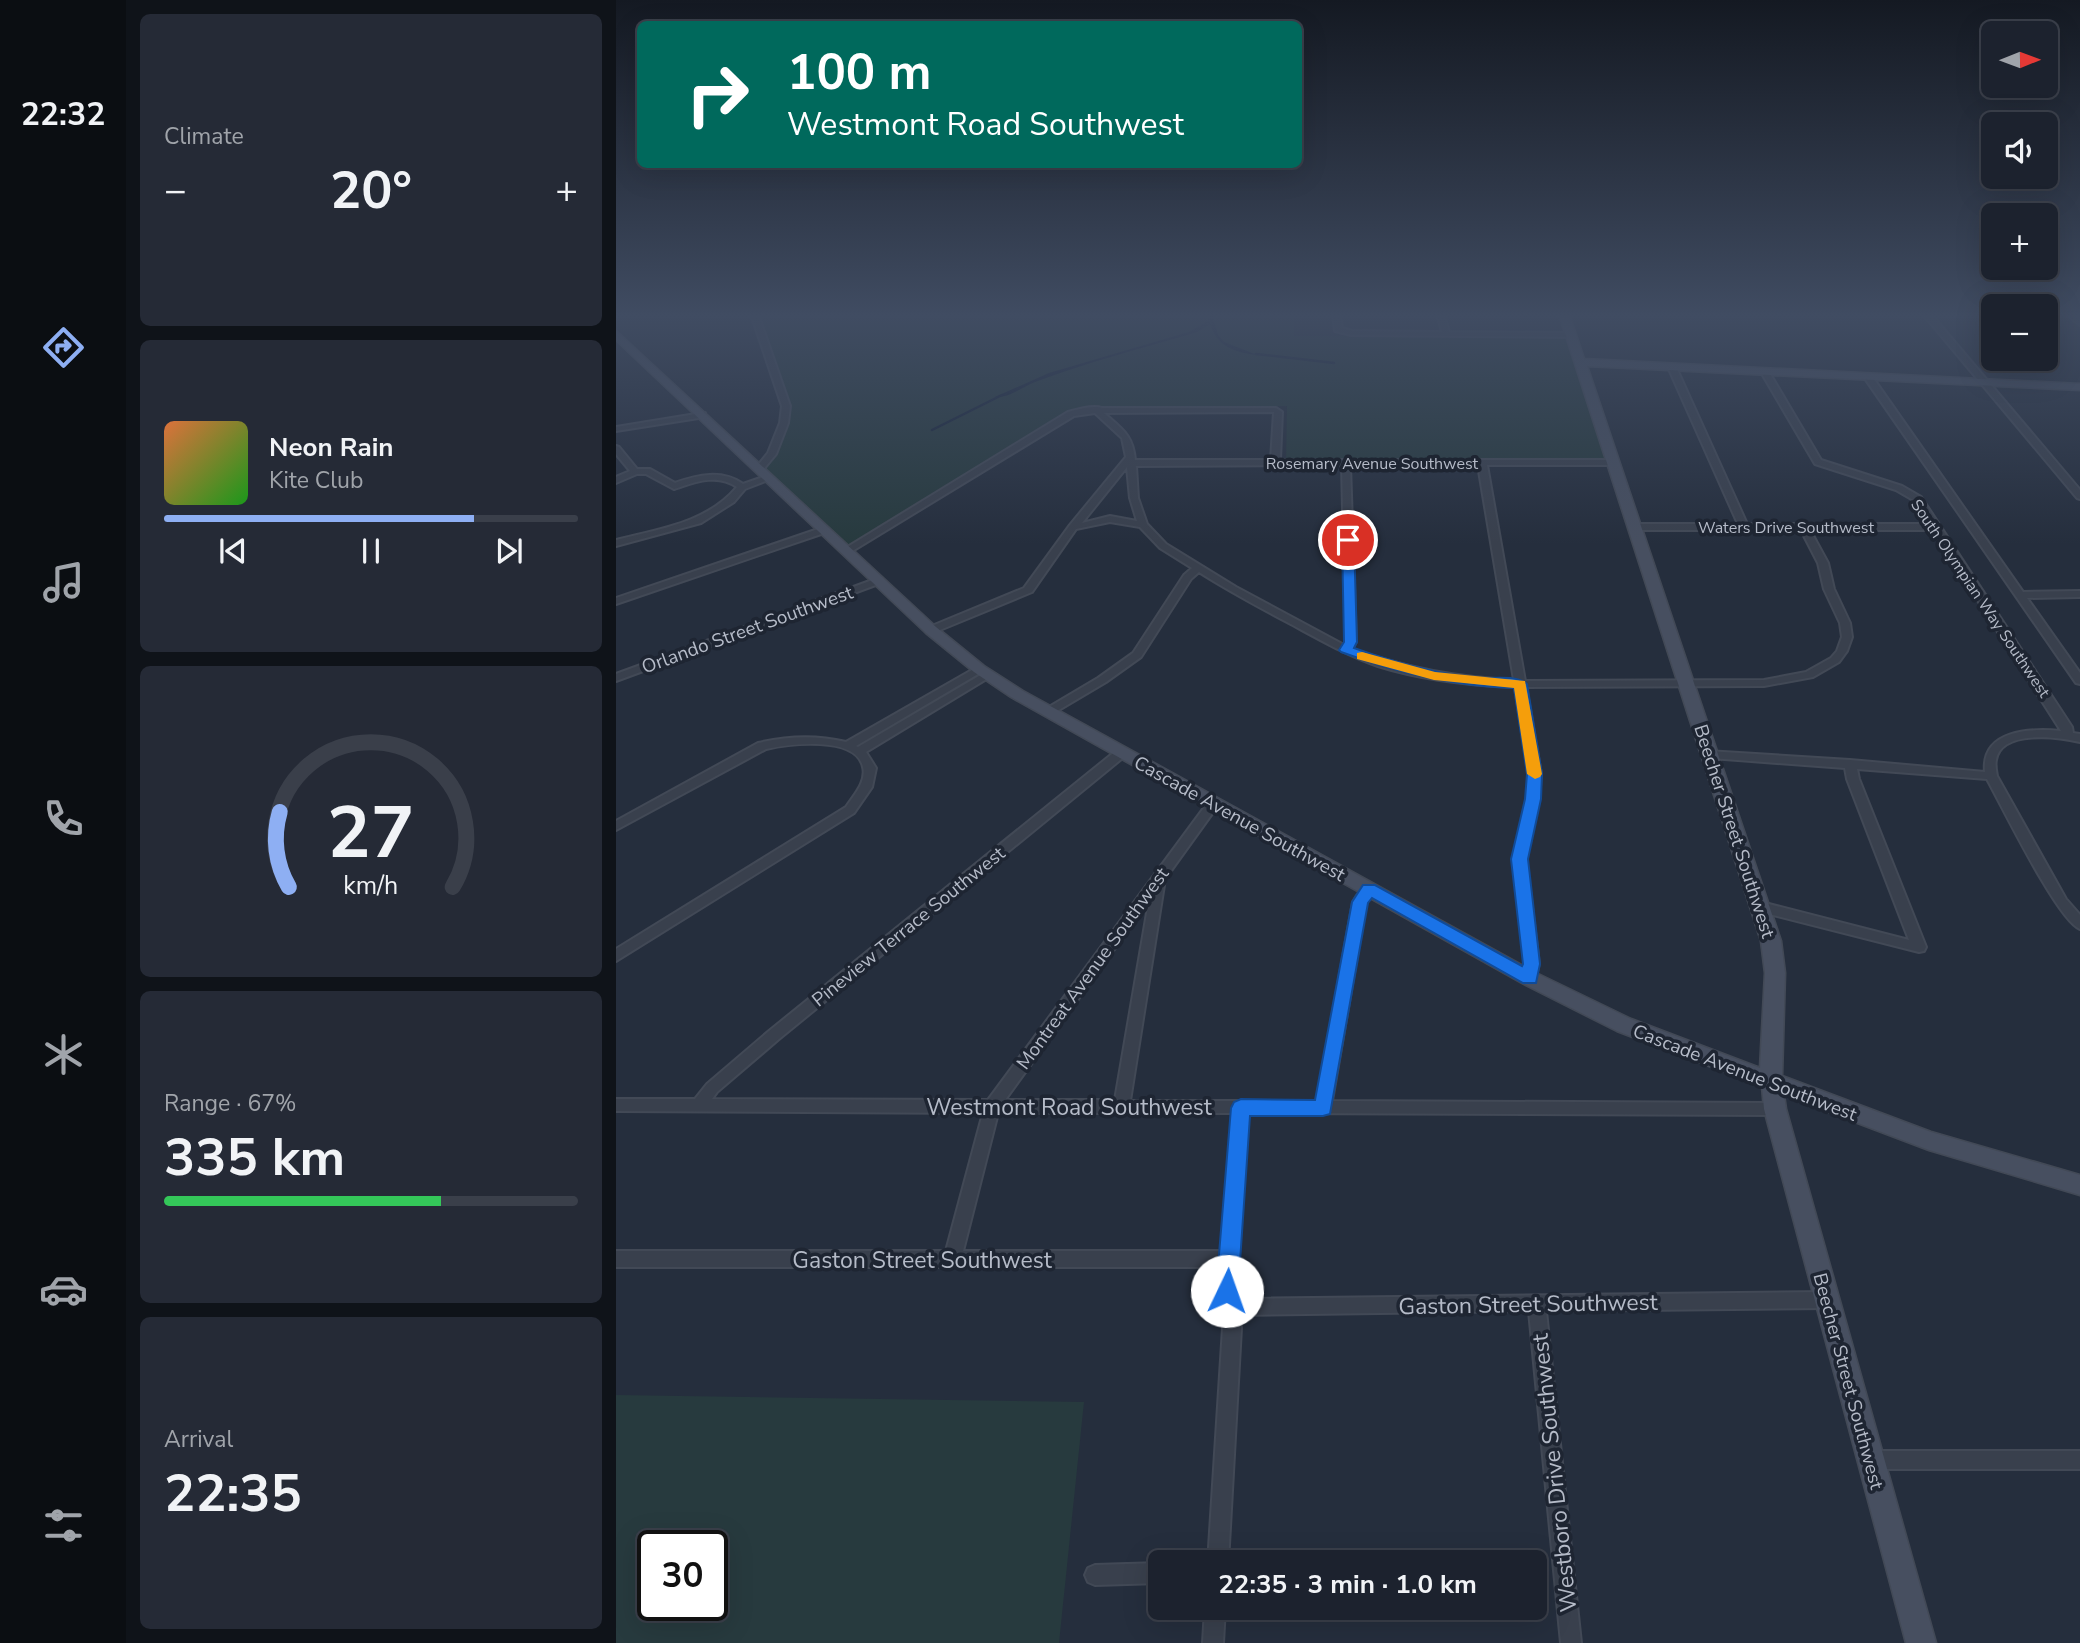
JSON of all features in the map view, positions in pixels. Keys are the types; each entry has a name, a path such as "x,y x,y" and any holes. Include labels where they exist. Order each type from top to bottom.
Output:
{"street":[{"name":"Cascade Avenue Southwest","path":"676,391 931,630 984,672 1048,712 1529,978 1624,1025 1929,1141 2080,1185"},
{"path":"616,543 698,520 764,473 784,423 786,405 781,391"},
{"name":"Beecher Street Southwest","path":"1589,391 1771,941 1775,973 1770,1061 1774,1109 1921,1643"},
{"path":"1683,391 1744,527"},
{"name":"South Olympian Way Southwest","path":"1776,391 1818,462 1912,493 2074,736"},
{"path":"1878,391 2080,681"},
{"path":"1991,391 2080,496"},
{"path":"1098,409 1098,413 1126,437 1134,498 1143,525 1163,546 1346,650 1384,664 1434,676 1520,684 1764,683 1793,680 1824,668 1842,651 1847,637 1846,623 1829,589 1823,563 1804,527"},
{"path":"846,551 1071,414 1098,409 1276,410 1275,464"},
{"path":"616,429 702,415"},
{"path":"616,449 635,472"},
{"path":"931,630 1028,590 1073,527 1131,460"},
{"name":"Rosemary Avenue Southwest","path":"1131,460 1275,464 1613,462"},
{"path":"1482,463 1535,774 1533,799 1520,859 1532,964 1529,978"},
{"path":"1346,464 1350,642 1346,650"},
{"path":"616,480 635,472 647,471 674,486 714,476 728,478 742,487"},
{"path":"1073,527 1110,519 1143,525"},
{"name":"Waters Drive Southwest","path":"1635,527 1937,527"},
{"path":"616,601 824,530"},
{"path":"1048,712 1102,680 1137,655 1187,577 1198,568"},
{"name":"Orlando Street Southwest","path":"616,678 878,581"},
{"path":"2021,595 2080,594"},
{"path":"854,748 984,672"},
{"path":"2074,736 2032,733 2003,743 1989,757 1991,776 2061,902 2080,924"},
{"path":"616,826 762,746 797,738 827,739 854,748 869,764 870,779 864,795 850,810 616,957"},
{"name":"Pineview Terrace Southwest","path":"699,1105 712,1087 774,1035 1121,753"},
{"path":"1711,754 1991,776"},
{"path":"1761,907 1919,947 1850,764"},
{"name":"Montreat Avenue Southwest","path":"952,1260 992,1107 1213,804"},
{"path":"1121,1107 1160,876"},
{"path":"1323,1108 1360,902 1369,889"},
{"name":"Westmont Road Southwest","path":"616,1105 1774,1109"},
{"path":"1219,1550 1233,1328 1227,1291 1241,1108"},
{"name":"Gaston Street Southwest","path":"616,1259 1229,1259"},
{"name":"Gaston Street Southwest","path":"1230,1307 1827,1300"},
{"name":"Westboro Drive Southwest","path":"1537,1304 1571,1643"},
{"path":"1871,1460 2080,1460"},
{"path":"1095,1575 1148,1573"},
{"path":"1213,1643 1214,1620"}],"green space":[{"path":"780,391 1584,391 1610,461 1286,462 1287,406 1103,406 1068,415 848,553 754,469 776,445 781,435 783,404"},
{"path":"616,1395 1084,1402 1059,1643 616,1643"}],"water":[{"path":"1009,391 1017,391 1000,397 995,397"}],"waterway":[{"path":"932,430 1002,395"}],"slow traffic":[{"path":"1362,656 1434,676 1520,684 1535,774"}],"route":[{"path":"1227,1291 1241,1108 1323,1108 1360,902 1369,889 1529,978 1532,964 1520,859 1522,838 1533,799 1535,774 1520,684 1434,676 1384,664 1346,650 1350,642 1348,540"}]}
